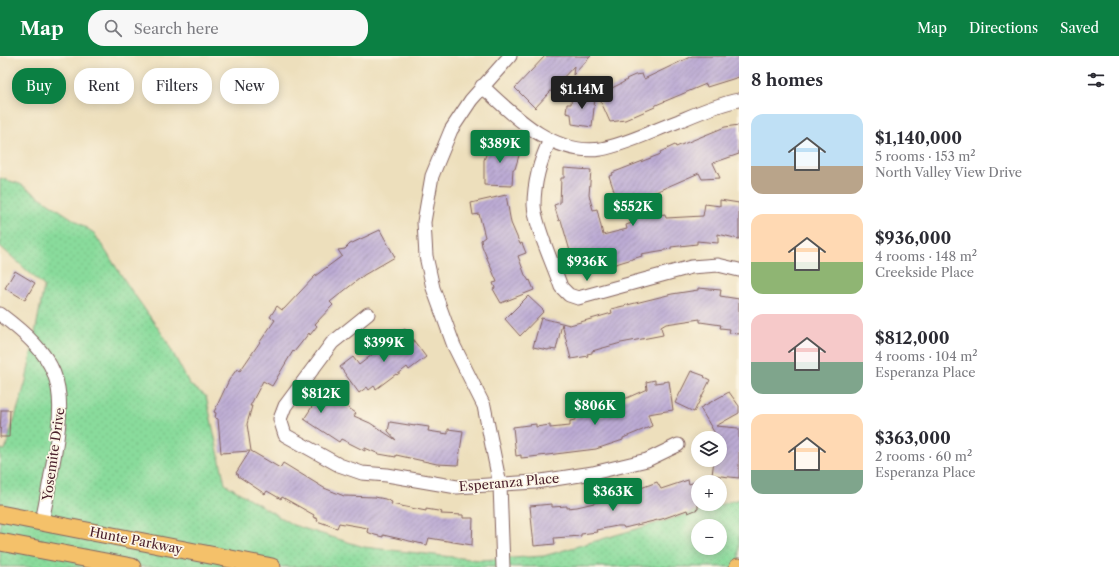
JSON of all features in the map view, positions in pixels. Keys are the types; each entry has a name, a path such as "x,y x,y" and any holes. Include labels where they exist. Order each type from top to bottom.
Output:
{"main road":[{"name":"Hunte Parkway","path":"0,514 272,567"},
{"path":"0,542 132,567"}],"street":[{"path":"503,567 500,485 484,406 454,346 433,288 424,239 428,191 437,161 454,125 482,86 510,56"},
{"path":"482,86 527,125 550,140 571,148 602,148 635,138 716,105 739,100"},
{"path":"550,140 539,168 534,206 537,222 561,287 569,295 578,298 691,267 718,265 739,270"},
{"name":"Yosemite Drive","path":"0,314 25,333 41,350 53,371 60,395 60,420 42,521"},
{"name":"Esperanza Place","path":"368,314 332,343 285,406 280,418 286,435 339,465 362,473 387,475 457,487 500,485 567,477 623,466 647,460 678,445"}],"green space":[{"path":"0,178 20,184 94,233 129,287 165,338 190,385 206,396 225,484 293,525 364,547 479,560 544,556 698,511 727,511 727,503 739,499 739,567 0,567 0,449 5,450 26,381 44,286 0,246"}],"building":[{"path":"545,56 591,56 573,75 574,66 535,108 515,88"},
{"path":"692,56 739,56 739,77 707,87 706,84 625,120 610,122 598,95 635,75 642,74 644,79"},
{"path":"572,94 595,98 592,127 572,124 571,114 566,113 567,104 571,104"},
{"path":"739,125 739,154 713,163 720,178 702,179 699,173 628,204 627,202 624,203 623,201 618,203 609,176 613,175 612,173 661,154 660,152 675,145 676,147 725,127"},
{"path":"492,139 519,147 518,152 520,152 515,169 513,169 512,186 484,185 484,160"},
{"path":"564,168 591,170 589,195 593,210 597,209 603,235 627,229 626,225 632,223 631,218 659,213 659,215 665,214 666,218 703,216 705,204 720,206 720,200 739,203 739,239 718,234 718,243 697,241 697,244 671,247 671,249 641,254 642,256 583,274 582,270 580,270 577,266 572,250 570,251 561,220 559,221 554,205 560,203 561,178 564,178"},
{"path":"506,195 511,223 520,244 522,243 526,253 518,256 525,275 529,281 530,280 534,290 501,303 493,289 495,288 493,283 497,282 482,246 481,240 485,237 479,214 473,215 471,203"},
{"path":"380,230 395,257 364,275 330,302 333,305 315,324 317,326 310,335 309,333 294,352 293,351 272,386 263,381 250,406 252,406 247,424 251,451 280,468 283,463 324,488 344,496 375,497 392,502 391,504 426,511 426,509 438,511 442,512 441,514 463,515 463,518 473,518 472,545 429,538 427,545 383,535 383,537 375,535 367,532 368,528 339,523 337,528 317,521 318,519 313,517 314,515 282,497 281,499 267,491 265,494 238,476 239,475 236,473 250,451 221,453 218,419 215,418 216,413 214,412 229,380 237,369 240,371 275,320 270,317 277,306 282,310 284,309 315,276 342,256 338,250 345,249 350,244"},
{"path":"15,271 35,283 25,300 5,288"},
{"path":"698,288 721,290 720,296 739,299 739,334 729,333 730,329 720,328 721,325 700,322 700,319 666,324 661,327 663,335 621,343 592,351 592,353 587,354 588,356 571,359 562,324 556,350 533,347 541,318 570,325 612,313 611,309 672,294 698,290"},
{"path":"528,296 544,311 520,336 505,319"},
{"path":"405,329 426,357 409,370 407,367 397,375 396,374 376,389 374,386 369,390 367,387 359,393 340,367 353,357 359,365"},
{"path":"691,371 705,376 704,377 710,380 694,412 675,403"},
{"path":"655,380 655,383 669,381 673,410 648,414 652,426 623,438 623,440 596,449 521,458 521,455 516,456 513,427 536,424 536,427 550,425 550,428 570,426 570,421 575,420 575,417 591,415 592,418 624,411 620,401 647,389 646,382"},
{"path":"323,390 337,396 336,398 341,401 341,403 356,413 354,416 370,423 396,440 388,431 390,422 429,427 428,431 448,434 448,429 463,431 458,465 437,464 396,455 396,457 379,454 365,448 365,451 341,439 339,442 304,419"},
{"path":"729,392 739,406 739,413 716,426 739,429 739,478 727,477 727,475 712,475 713,467 727,467 727,431 713,431 700,408"},
{"path":"1,410 10,410 9,437 0,437"},
{"path":"688,480 689,484 691,483 691,511 693,511 688,513 687,510 662,519 624,528 623,526 617,526 596,530 597,532 581,534 581,536 554,538 555,544 534,546 530,506 552,504 552,507 577,507 611,499 611,497 657,482 661,489"}]}
